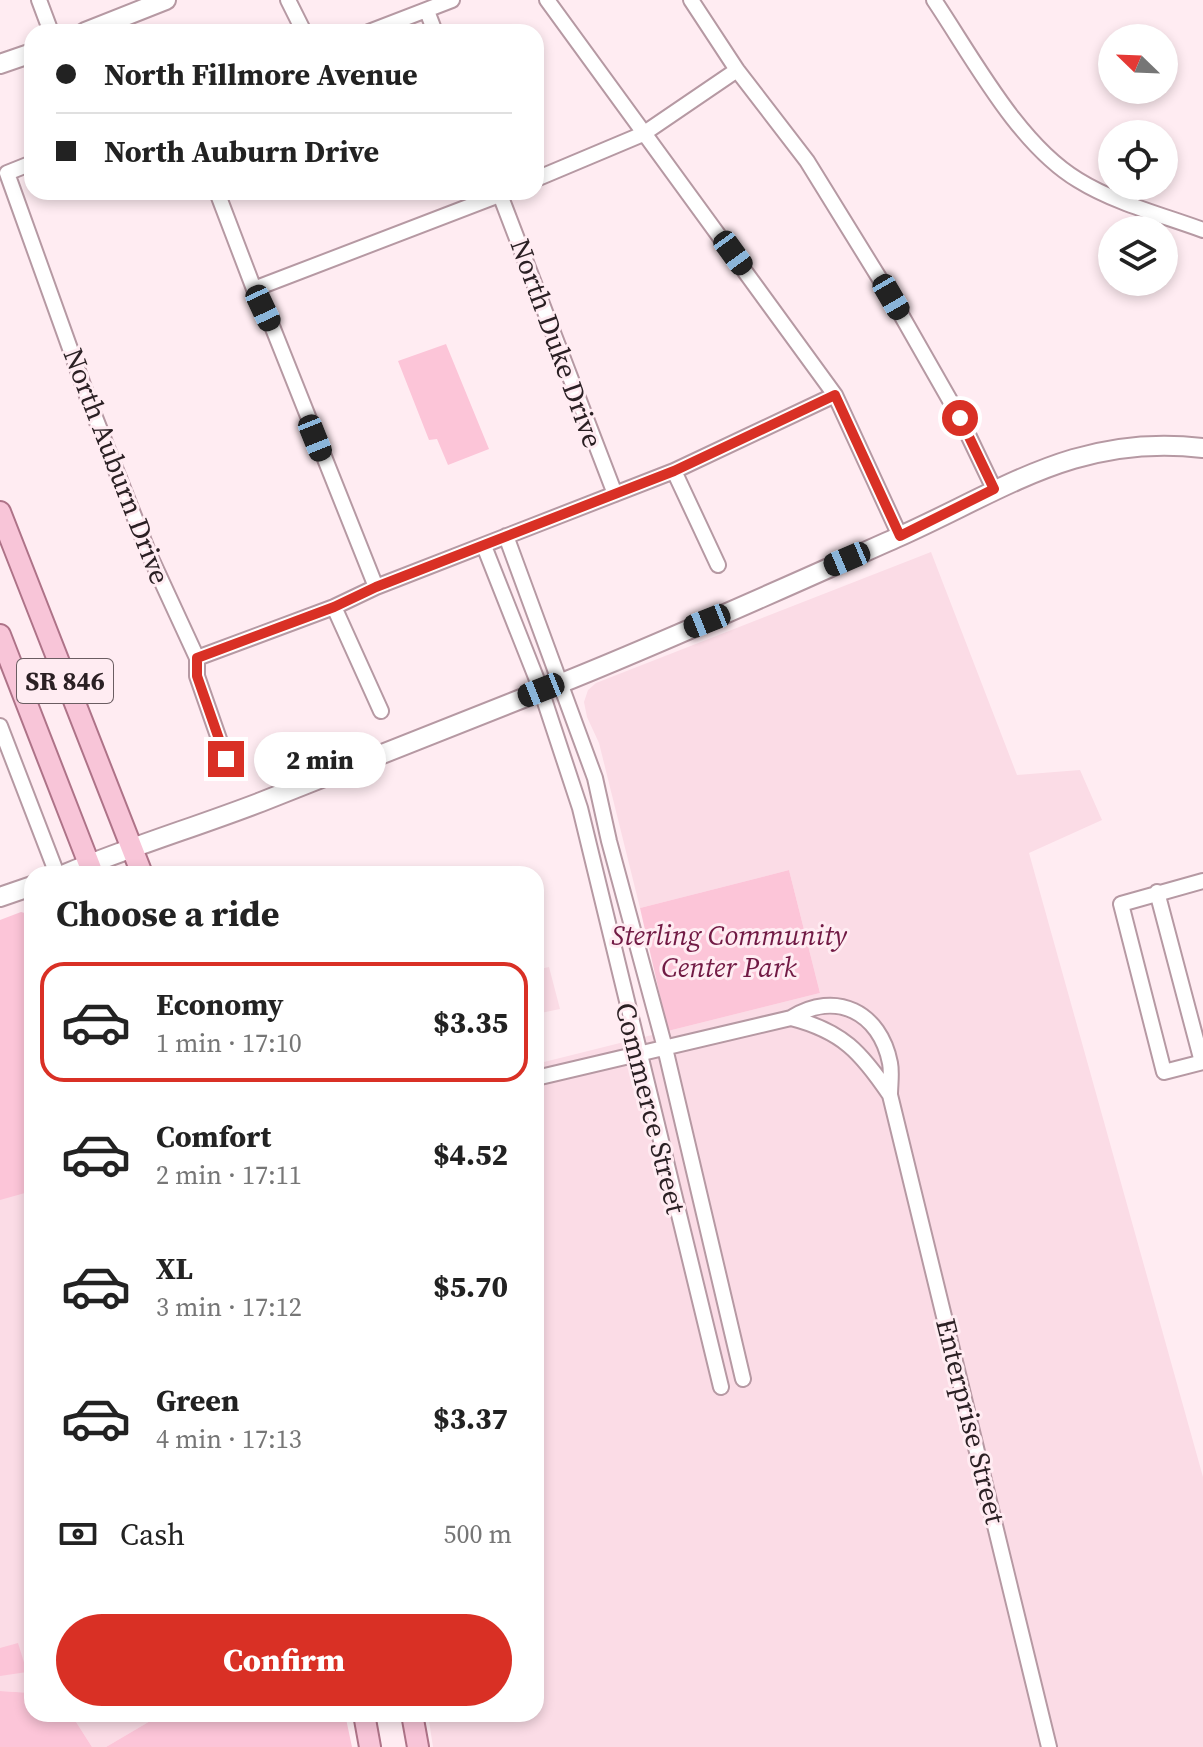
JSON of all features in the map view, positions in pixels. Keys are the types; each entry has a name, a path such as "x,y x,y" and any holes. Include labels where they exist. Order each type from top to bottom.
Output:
{"main road":[{"name":"SR 846","path":"0,512 139,866"},
{"name":"SR 846","path":"0,635 90,866"},
{"path":"365,1722 370,1747"},
{"path":"413,1722 418,1747"}],"street":[{"path":"39,0 48,24"},
{"path":"105,24 166,0"},
{"path":"288,0 300,24"},
{"path":"391,24 452,0"},
{"path":"547,0 835,395 900,536"},
{"path":"691,0 737,70 807,161 960,418 994,489"},
{"path":"934,0 1042,154 1079,181 1138,207 1203,230"},
{"path":"427,11 432,24"},
{"path":"0,64 24,56"},
{"path":"544,176 643,134 737,70"},
{"name":"North Auburn Drive","path":"24,166 7,173 91,407 149,554 197,658 197,676 226,759"},
{"path":"220,200 376,587"},
{"path":"254,289 484,200"},
{"name":"North Duke Drive","path":"505,200 615,494"},
{"path":"197,658 334,607 376,587 674,471 835,395"},
{"path":"97,866 132,849 260,803 562,683 900,536 994,489 1063,460 1113,449 1155,445 1203,448"},
{"path":"674,471 718,565"},
{"name":"Commerce Street","path":"506,536 595,778 665,1048 743,1379"},
{"name":"Commerce Street","path":"484,546 541,690 580,808 721,1387"},
{"path":"334,607 381,711"},
{"path":"0,726 54,866"},
{"path":"1157,892 1203,1062 1164,1072 1121,904 1157,892 1203,881"},
{"path":"0,897 24,889"},
{"name":"Enterprise Street","path":"544,1076 791,1018 806,1009 824,1004 838,1005 862,1016 877,1029 891,1065 890,1095 1049,1747"},
{"name":"Enterprise Street","path":"791,1018 816,1024 841,1037 860,1052 890,1095"}],"shaded area":[{"path":"931,552 1017,775 1080,770 1102,820 1029,853 1203,1477 1203,1747 433,1747 429,1722 544,1722 544,1062 820,993 789,870 640,908 599,743 584,702 588,690 596,683"},
{"path":"24,913 24,1692 0,1691 0,923"},
{"path":"549,967 560,1009 544,1012 544,968"},
{"path":"76,1722 148,1722 106,1747 92,1747"}],"green space":[{"path":"446,344 489,449 448,465 437,439 429,440 398,361"},
{"name":"Sterling Community Center Park","path":"789,870 820,993 668,1031 640,908"},
{"path":"24,913 24,1193 0,1200 0,920"},
{"path":"18,1643 24,1672 0,1676 0,1648"},
{"path":"0,1691 24,1692 24,1722 76,1722 92,1747 0,1747"},
{"path":"148,1722 347,1722 352,1747 106,1747"}],"route":[{"path":"226,759 197,676 197,658 334,607 376,587 674,471 835,395 900,536 994,489 960,418"}]}
